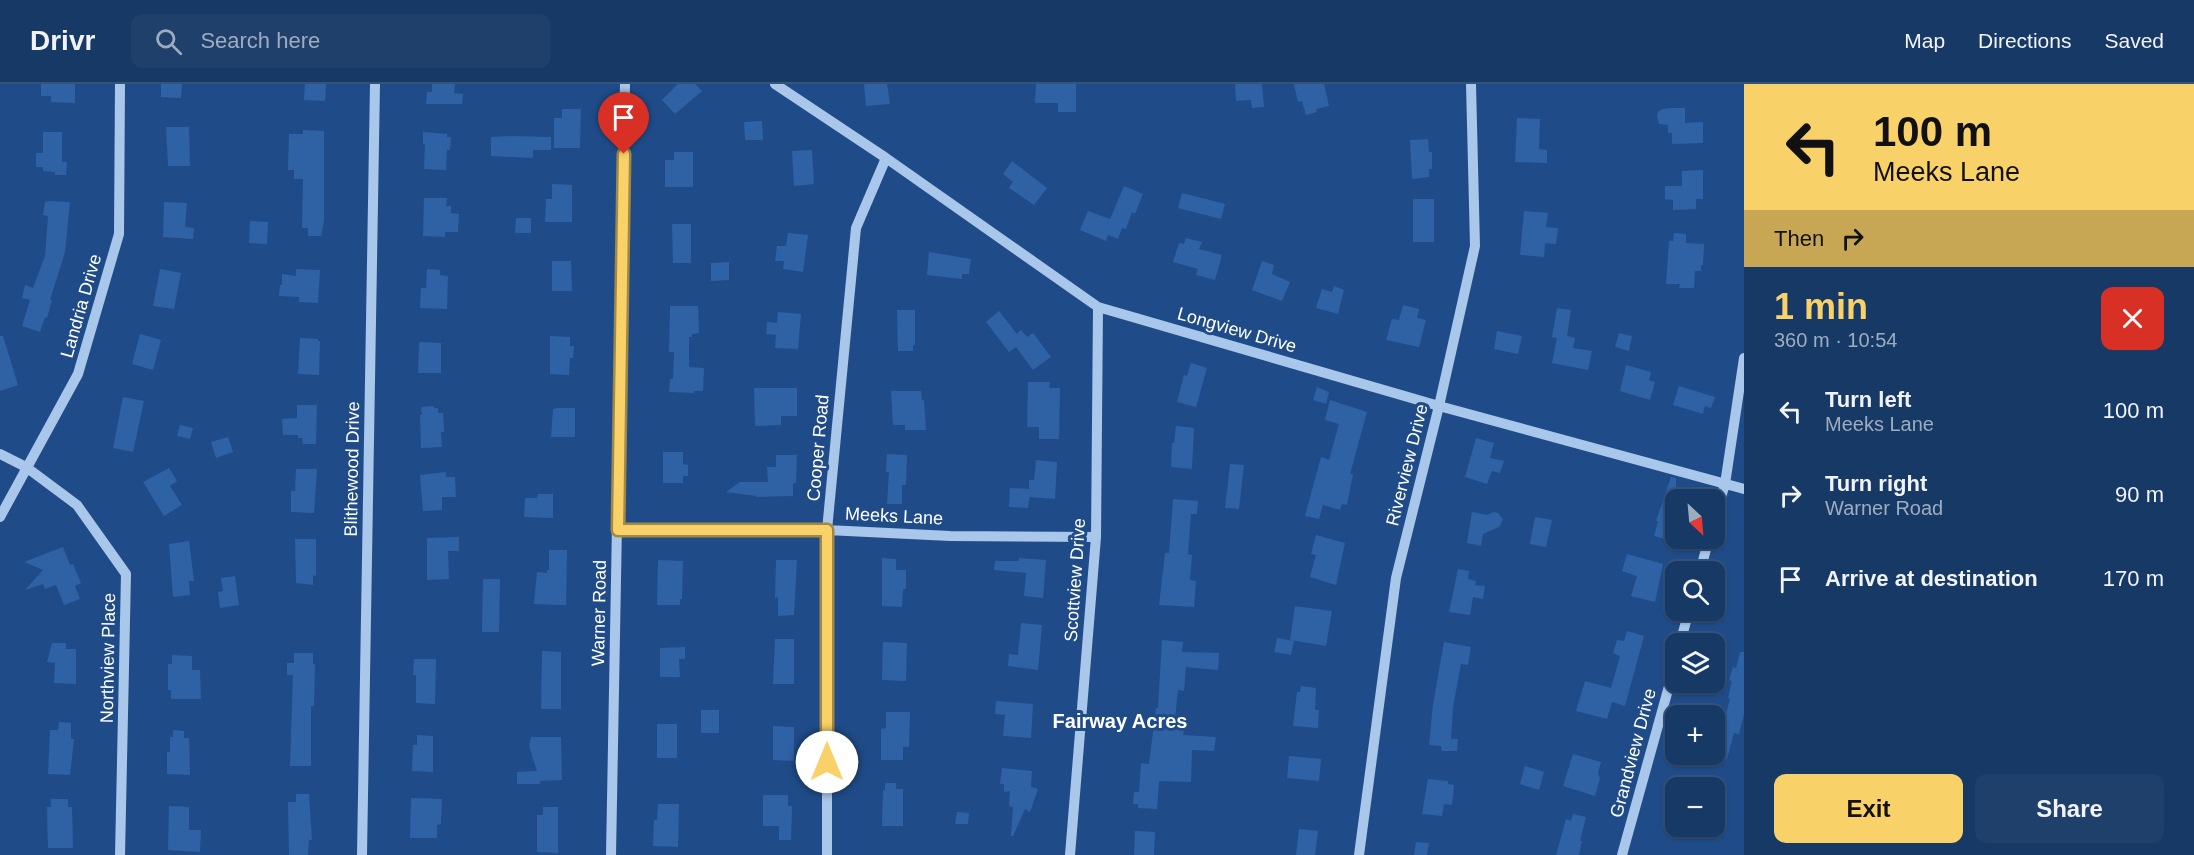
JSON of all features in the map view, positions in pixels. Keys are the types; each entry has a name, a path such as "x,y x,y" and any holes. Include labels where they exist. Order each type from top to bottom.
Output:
{"street":[{"name":"Landria Drive","path":"0,517 78,374 119,234 120,84"},
{"name":"Blithewood Drive","path":"362,855 375,84"},
{"name":"Warner Road","path":"611,855 625,84"},
{"name":"Longview Drive","path":"775,84 886,158 1098,307 1439,405 1744,489"},
{"name":"Riverview Drive","path":"1359,855 1396,578 1476,246 1471,84"},
{"name":"Cooper Road","path":"827,855 827,530 856,228 886,158"},
{"name":"Scottview Drive","path":"1070,855 1096,537 1098,307"},
{"path":"1723,489 1744,358"},
{"name":"Northview Place","path":"0,454 26,467 77,505 126,574 120,855"},
{"name":"Meeks Lane","path":"618,530 827,530 950,536 1096,537"},
{"name":"Grandview Drive","path":"1622,855 1667,693"}],"building":[{"path":"41,84 75,84 75,103 51,102 51,96 41,96"},
{"path":"161,84 182,84 181,98 161,97"},
{"path":"305,84 326,84 325,101 304,100"},
{"path":"432,84 455,84 454,93 463,94 462,104 426,104 427,92 432,92"},
{"path":"678,84 695,84 702,91 675,114 662,100"},
{"path":"864,84 887,84 890,104 866,106"},
{"path":"1036,84 1076,84 1076,112 1058,112 1058,103 1035,103"},
{"path":"1235,84 1262,84 1264,107 1252,108 1251,100 1236,101"},
{"path":"1294,84 1324,84 1329,106 1316,109 1317,112 1306,115 1302,101 1298,102"},
{"path":"1685,108 1685,123 1703,122 1703,143 1672,144 1672,133 1668,133 1668,125 1659,124 1657,117 1658,112 1662,109"},
{"path":"562,109 581,109 580,148 554,148 554,118 562,118"},
{"path":"1517,118 1540,119 1539,149 1547,150 1547,163 1515,162"},
{"path":"762,121 763,140 745,140 744,122"},
{"path":"166,127 189,127 190,166 168,166"},
{"path":"303,130 324,131 324,221 321,236 308,236 308,228 302,228 303,179 294,179 294,170 288,170 289,134 303,134"},
{"path":"43,132 62,132 62,162 67,162 66,175 55,175 55,172 43,171 43,167 36,167 36,153 43,153"},
{"path":"423,132 447,134 447,137 451,137 450,150 447,150 446,170 424,169"},
{"path":"491,137 551,137 551,150 533,150 533,158 491,156"},
{"path":"1428,139 1429,152 1432,152 1432,169 1429,169 1429,177 1412,179 1410,140"},
{"path":"812,150 814,184 794,186 792,151"},
{"path":"674,152 693,152 693,187 665,187 665,160 674,160"},
{"path":"1012,161 1047,188 1034,205 1009,188 1013,182 1003,174"},
{"path":"1703,170 1703,199 1696,199 1696,209 1673,210 1673,200 1665,199 1665,186 1682,186 1682,171"},
{"path":"552,184 572,185 572,222 545,222 546,199 552,199"},
{"path":"1124,186 1143,194 1135,214 1132,212 1126,229 1122,228 1118,239 1108,235 1106,241 1080,230 1088,211 1110,219"},
{"path":"1182,193 1225,204 1221,219 1178,208"},
{"path":"424,198 447,198 446,206 451,206 451,213 459,214 458,232 445,232 445,237 423,236"},
{"path":"1413,199 1434,199 1434,242 1413,242"},
{"path":"45,202 70,202 65,252 50,300 52,300 47,318 45,317 40,332 22,326 30,300 22,298 25,285 33,288 45,256 48,216 43,215"},
{"path":"164,202 187,203 185,227 194,228 193,239 163,237"},
{"path":"1524,211 1548,213 1546,227 1558,228 1556,244 1545,243 1544,257 1520,255"},
{"path":"516,218 531,218 531,233 515,233"},
{"path":"250,221 268,222 267,244 249,243"},
{"path":"672,224 691,224 691,263 673,263"},
{"path":"788,233 808,235 803,272 783,269 784,261 775,261 777,246 786,246"},
{"path":"1674,233 1686,234 1686,243 1704,244 1703,265 1701,265 1701,271 1695,271 1694,288 1679,288 1680,284 1666,284 1669,241 1673,241"},
{"path":"1186,238 1202,242 1199,249 1222,255 1215,280 1196,275 1198,269 1173,262 1179,243 1184,244"},
{"path":"929,252 971,259 969,274 962,274 962,279 927,275"},
{"path":"552,261 571,261 572,291 552,291"},
{"path":"1262,261 1274,265 1272,274 1290,282 1282,301 1252,290"},
{"path":"729,262 729,280 711,281 711,263"},
{"path":"160,269 181,273 174,309 153,306"},
{"path":"296,269 320,270 318,303 299,302 299,297 279,296 282,274 296,276"},
{"path":"427,269 440,270 440,275 448,276 447,309 420,308 421,288 426,288"},
{"path":"1334,286 1344,290 1338,314 1316,308 1322,289 1332,292"},
{"path":"1403,305 1419,309 1417,318 1426,320 1419,347 1386,340 1392,319 1399,320"},
{"path":"670,306 698,306 699,333 689,337 689,367 704,368 703,391 669,392 670,379 673,379 674,352 669,352"},
{"path":"1557,308 1571,310 1567,336 1575,338 1573,348 1592,351 1588,370 1552,363 1557,338 1552,337"},
{"path":"897,310 915,310 913,351 898,351"},
{"path":"999,311 1017,334 1021,330 1027,337 1033,333 1051,357 1033,370 1016,347 1009,352 986,322"},
{"path":"778,312 801,314 798,349 775,348 776,335 766,334 767,322 777,323"},
{"path":"1497,331 1522,336 1518,354 1494,349"},
{"path":"1619,333 1632,336 1629,351 1615,347"},
{"path":"140,334 161,340 153,370 132,364"},
{"path":"0,336 3,336 18,385 0,391"},
{"path":"550,336 570,337 570,346 574,346 573,358 570,358 569,375 550,374"},
{"path":"300,338 320,341 319,375 298,374"},
{"path":"419,343 441,343 441,373 418,373"},
{"path":"1191,363 1207,368 1196,407 1177,402 1184,375 1187,376"},
{"path":"1626,365 1651,372 1649,380 1655,382 1650,400 1620,391"},
{"path":"1028,382 1050,382 1049,388 1060,388 1059,439 1039,439 1039,427 1027,427"},
{"path":"1679,386 1715,397 1711,408 1705,406 1703,414 1673,405"},
{"path":"1317,387 1329,392 1326,404 1313,400"},
{"path":"754,388 797,388 797,416 781,416 781,425 755,426"},
{"path":"891,391 921,391 922,400 924,400 926,430 905,430 905,425 893,425"},
{"path":"123,397 144,401 133,452 113,448"},
{"path":"1330,400 1367,412 1350,474 1353,474 1347,505 1342,504 1340,510 1323,505 1319,519 1305,516 1321,457 1329,460 1339,424 1325,420"},
{"path":"297,405 317,405 316,444 303,444 302,438 298,438 298,435 283,435 282,419 297,418"},
{"path":"421,407 438,408 438,413 443,413 442,447 421,448"},
{"path":"575,408 575,437 551,437 553,409"},
{"path":"180,425 193,428 190,439 177,436"},
{"path":"1176,426 1194,428 1192,469 1171,467 1172,443 1174,443"},
{"path":"228,437 233,452 216,458 211,442"},
{"path":"1476,438 1494,443 1490,458 1504,461 1500,473 1492,471 1487,484 1465,477"},
{"path":"663,452 683,452 683,464 688,465 688,476 683,476 683,483 663,483"},
{"path":"887,454 907,455 906,485 902,485 902,504 887,504 889,472 886,472"},
{"path":"776,455 797,455 793,496 756,497 726,492 740,482 768,482 767,467 776,467"},
{"path":"1036,460 1057,462 1055,499 1030,497 1030,495 1028,508 1009,507 1010,488 1029,489 1029,480 1034,480"},
{"path":"1230,464 1244,465 1239,509 1225,508"},
{"path":"169,468 177,481 170,486 182,505 164,516 143,482"},
{"path":"296,469 317,469 314,513 291,512 291,491 295,491"},
{"path":"446,472 446,477 455,477 456,497 442,497 442,510 423,511 420,475"},
{"path":"1671,477 1676,478 1676,489 1667,489"},
{"path":"538,494 553,494 553,518 524,517 525,498 537,498"},
{"path":"1665,495 1665,539 1654,536 1658,521 1656,521"},
{"path":"1173,499 1198,501 1197,514 1191,514 1188,554 1192,555 1190,580 1196,581 1194,607 1159,605 1165,553 1169,553"},
{"path":"1472,512 1487,515 1494,512 1503,519 1499,527 1483,534 1481,546 1467,543"},
{"path":"1535,517 1552,520 1546,547 1530,544"},
{"path":"1316,535 1345,543 1336,585 1310,577 1316,555 1311,554"},
{"path":"459,537 459,551 448,551 449,579 427,580 427,538"},
{"path":"295,539 316,539 316,576 313,575 313,585 296,583"},
{"path":"189,541 194,581 189,581 190,595 173,597 169,544"},
{"path":"63,547 81,583 75,586 80,599 64,605 56,585 45,589 43,584 25,590 43,570 24,562"},
{"path":"549,550 567,550 566,605 534,604 537,572 547,573 549,570"},
{"path":"1627,554 1663,564 1655,602 1631,596 1637,576 1622,571"},
{"path":"882,558 896,559 896,570 906,570 906,589 903,589 902,607 882,606"},
{"path":"1019,558 1046,560 1043,598 1024,596 1026,573 994,570 995,561 1019,561"},
{"path":"658,560 683,561 680,605 657,605"},
{"path":"776,560 797,560 794,615 778,616 778,597 775,598"},
{"path":"1458,569 1469,571 1468,579 1476,581 1475,585 1485,586 1483,599 1473,597 1470,615 1449,612"},
{"path":"235,576 239,605 220,608 218,592 223,591 221,578"},
{"path":"483,579 500,579 499,632 482,632"},
{"path":"1295,606 1332,611 1326,646 1290,640"},
{"path":"1021,623 1042,625 1038,670 1008,666 1009,654 1018,655"},
{"path":"1627,631 1644,636 1625,706 1612,702 1607,719 1576,711 1585,681 1611,688 1620,656 1613,653 1617,640 1624,641"},
{"path":"1277,638 1294,641 1291,655 1274,652"},
{"path":"775,639 794,639 794,684 773,684"},
{"path":"1162,640 1183,642 1182,652 1219,653 1218,670 1186,667 1184,691 1178,690 1174,728 1184,729 1183,735 1216,737 1214,751 1192,750 1191,782 1159,781 1157,809 1138,808 1138,804 1133,804 1134,792 1139,792 1141,763 1149,764 1156,708 1158,708"},
{"path":"883,642 907,643 906,681 882,680"},
{"path":"1444,642 1471,647 1468,665 1461,664 1453,707 1451,739 1458,739 1457,751 1442,751 1441,746 1429,745 1433,704"},
{"path":"52,643 66,643 66,649 76,649 76,684 54,683 55,663 47,662"},
{"path":"685,647 685,659 679,659 680,677 660,677 660,648"},
{"path":"542,651 561,652 561,709 541,709"},
{"path":"1740,652 1744,652 1744,714 1739,734 1734,733 1727,759 1725,758 1725,717 1732,681 1729,680 1733,667 1736,668"},
{"path":"294,653 313,653 313,664 315,664 314,706 311,706 311,766 290,766 293,675 287,675 287,663 294,663"},
{"path":"172,655 192,656 192,670 200,670 201,699 171,699 171,690 168,690 168,664 172,664"},
{"path":"414,659 436,659 435,704 416,703"},
{"path":"1301,686 1316,688 1315,710 1319,710 1318,728 1293,726 1297,692 1300,692"},
{"path":"996,701 1033,704 1031,738 1003,736 1005,715 995,714"},
{"path":"701,710 719,710 719,733 701,733"},
{"path":"886,712 910,712 909,747 903,747 903,760 881,760 881,729 886,728"},
{"path":"59,722 71,723 71,739 74,739 70,775 48,774 50,730 58,730"},
{"path":"657,724 677,724 677,758 657,758"},
{"path":"773,726 794,727 794,761 773,760"},
{"path":"173,730 184,731 184,738 189,738 190,775 167,774 167,752 170,752 170,737 173,737"},
{"path":"417,735 433,736 433,772 412,771 413,745 417,745"},
{"path":"531,737 561,737 562,780 540,781 540,784 517,784 517,772 537,771 529,746"},
{"path":"1573,754 1601,762 1595,796 1563,786"},
{"path":"1289,756 1321,759 1319,781 1287,778"},
{"path":"1525,766 1544,772 1539,790 1520,784"},
{"path":"1002,768 1032,771 1031,787 1038,789 1030,812 1025,809 1013,836 1011,836 1013,807 1009,806 1010,791 1004,792 1004,784 1000,784"},
{"path":"1428,779 1448,781 1448,784 1454,785 1452,805 1444,804 1442,816 1422,814"},
{"path":"885,783 896,783 896,789 903,789 903,826 882,826"},
{"path":"296,794 309,794 312,840 309,840 308,855 289,855 288,802 296,802"},
{"path":"763,795 788,795 788,806 792,806 791,840 779,840 779,826 763,826"},
{"path":"411,798 442,799 441,824 437,825 437,838 410,838"},
{"path":"51,799 68,799 68,807 72,807 73,848 48,848 47,807 51,807"},
{"path":"658,804 679,804 678,847 653,846 654,820 657,820"},
{"path":"169,806 189,807 189,830 201,830 200,852 168,850"},
{"path":"543,807 558,807 558,853 537,852 537,815 543,815"},
{"path":"957,812 969,813 968,824 955,824"},
{"path":"1573,814 1586,817 1579,855 1556,855 1566,819 1571,821"},
{"path":"1299,829 1318,831 1315,855 1296,855"},
{"path":"1135,831 1155,832 1154,855 1134,855"},
{"path":"1416,842 1429,843 1427,855 1414,855"}],"district":[{"name":"Fairway Acres","path":"1120,721"}],"route":[{"path":"624,154 618,530 827,530 827,762"}]}
